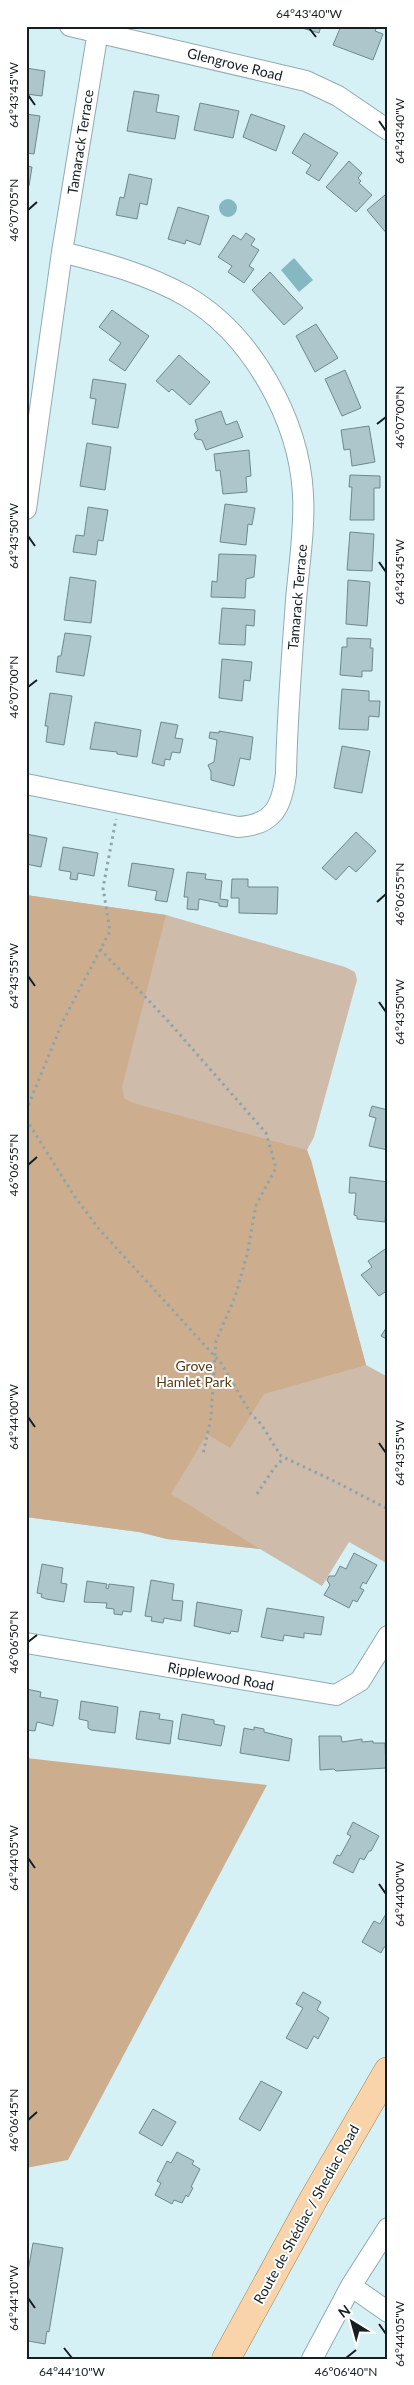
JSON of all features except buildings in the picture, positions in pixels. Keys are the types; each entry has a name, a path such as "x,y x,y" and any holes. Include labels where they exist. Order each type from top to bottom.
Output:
{"main road":[{"name":"Route de Shédiac / Shediac Road","path":"226,2359 313,2200 388,2071"}],"street":[{"name":"Glengrove Road","path":"70,26 98,31 306,82 338,96 388,130"},
{"name":"Tamarack Terrace","path":"26,509 62,252 98,31"},
{"name":"Tamarack Terrace","path":"26,784 238,827 262,822 279,805 286,774 303,494 298,453 286,417 271,387 234,336 206,310 187,297 126,269 62,252"},
{"name":"Ripplewood Road","path":"26,1643 336,1695 360,1681 388,1636"},
{"path":"312,2359 351,2286 388,2228"},
{"path":"351,2286 388,2312"}],"path":[{"path":"26,1111 62,1023 110,931 103,888 119,804"},
{"path":"100,949 168,1021 266,1133 276,1168 256,1204 247,1255 235,1297 216,1341 210,1418 204,1454"},
{"path":"26,1119 75,1197 99,1230 221,1363 251,1414 261,1424 284,1459 330,1479 388,1509"},
{"path":"257,1494 274,1468 284,1459"}],"green space":[{"name":"Grove Hamlet Park","path":"26,895 166,915 345,967 355,972 357,980 314,1137 307,1150 366,1365 388,1377 388,1564 349,1542 322,1586 260,1549 167,1539 139,1532 26,1517"},
{"name":"Grove Hamlet Park","path":"26,895 166,915 122,1087 124,1098 133,1103 307,1150 311,1160 366,1365 264,1394 230,1448 207,1434 171,1494 260,1549 167,1539 139,1532 26,1517"},
{"path":"26,1758 267,1785 68,2160 26,2168"}],"water":[{"path":"224,199 232,199 237,204 235,215 224,217 219,212 219,204"},
{"path":"294,258 313,280 299,292 281,270"}]}
